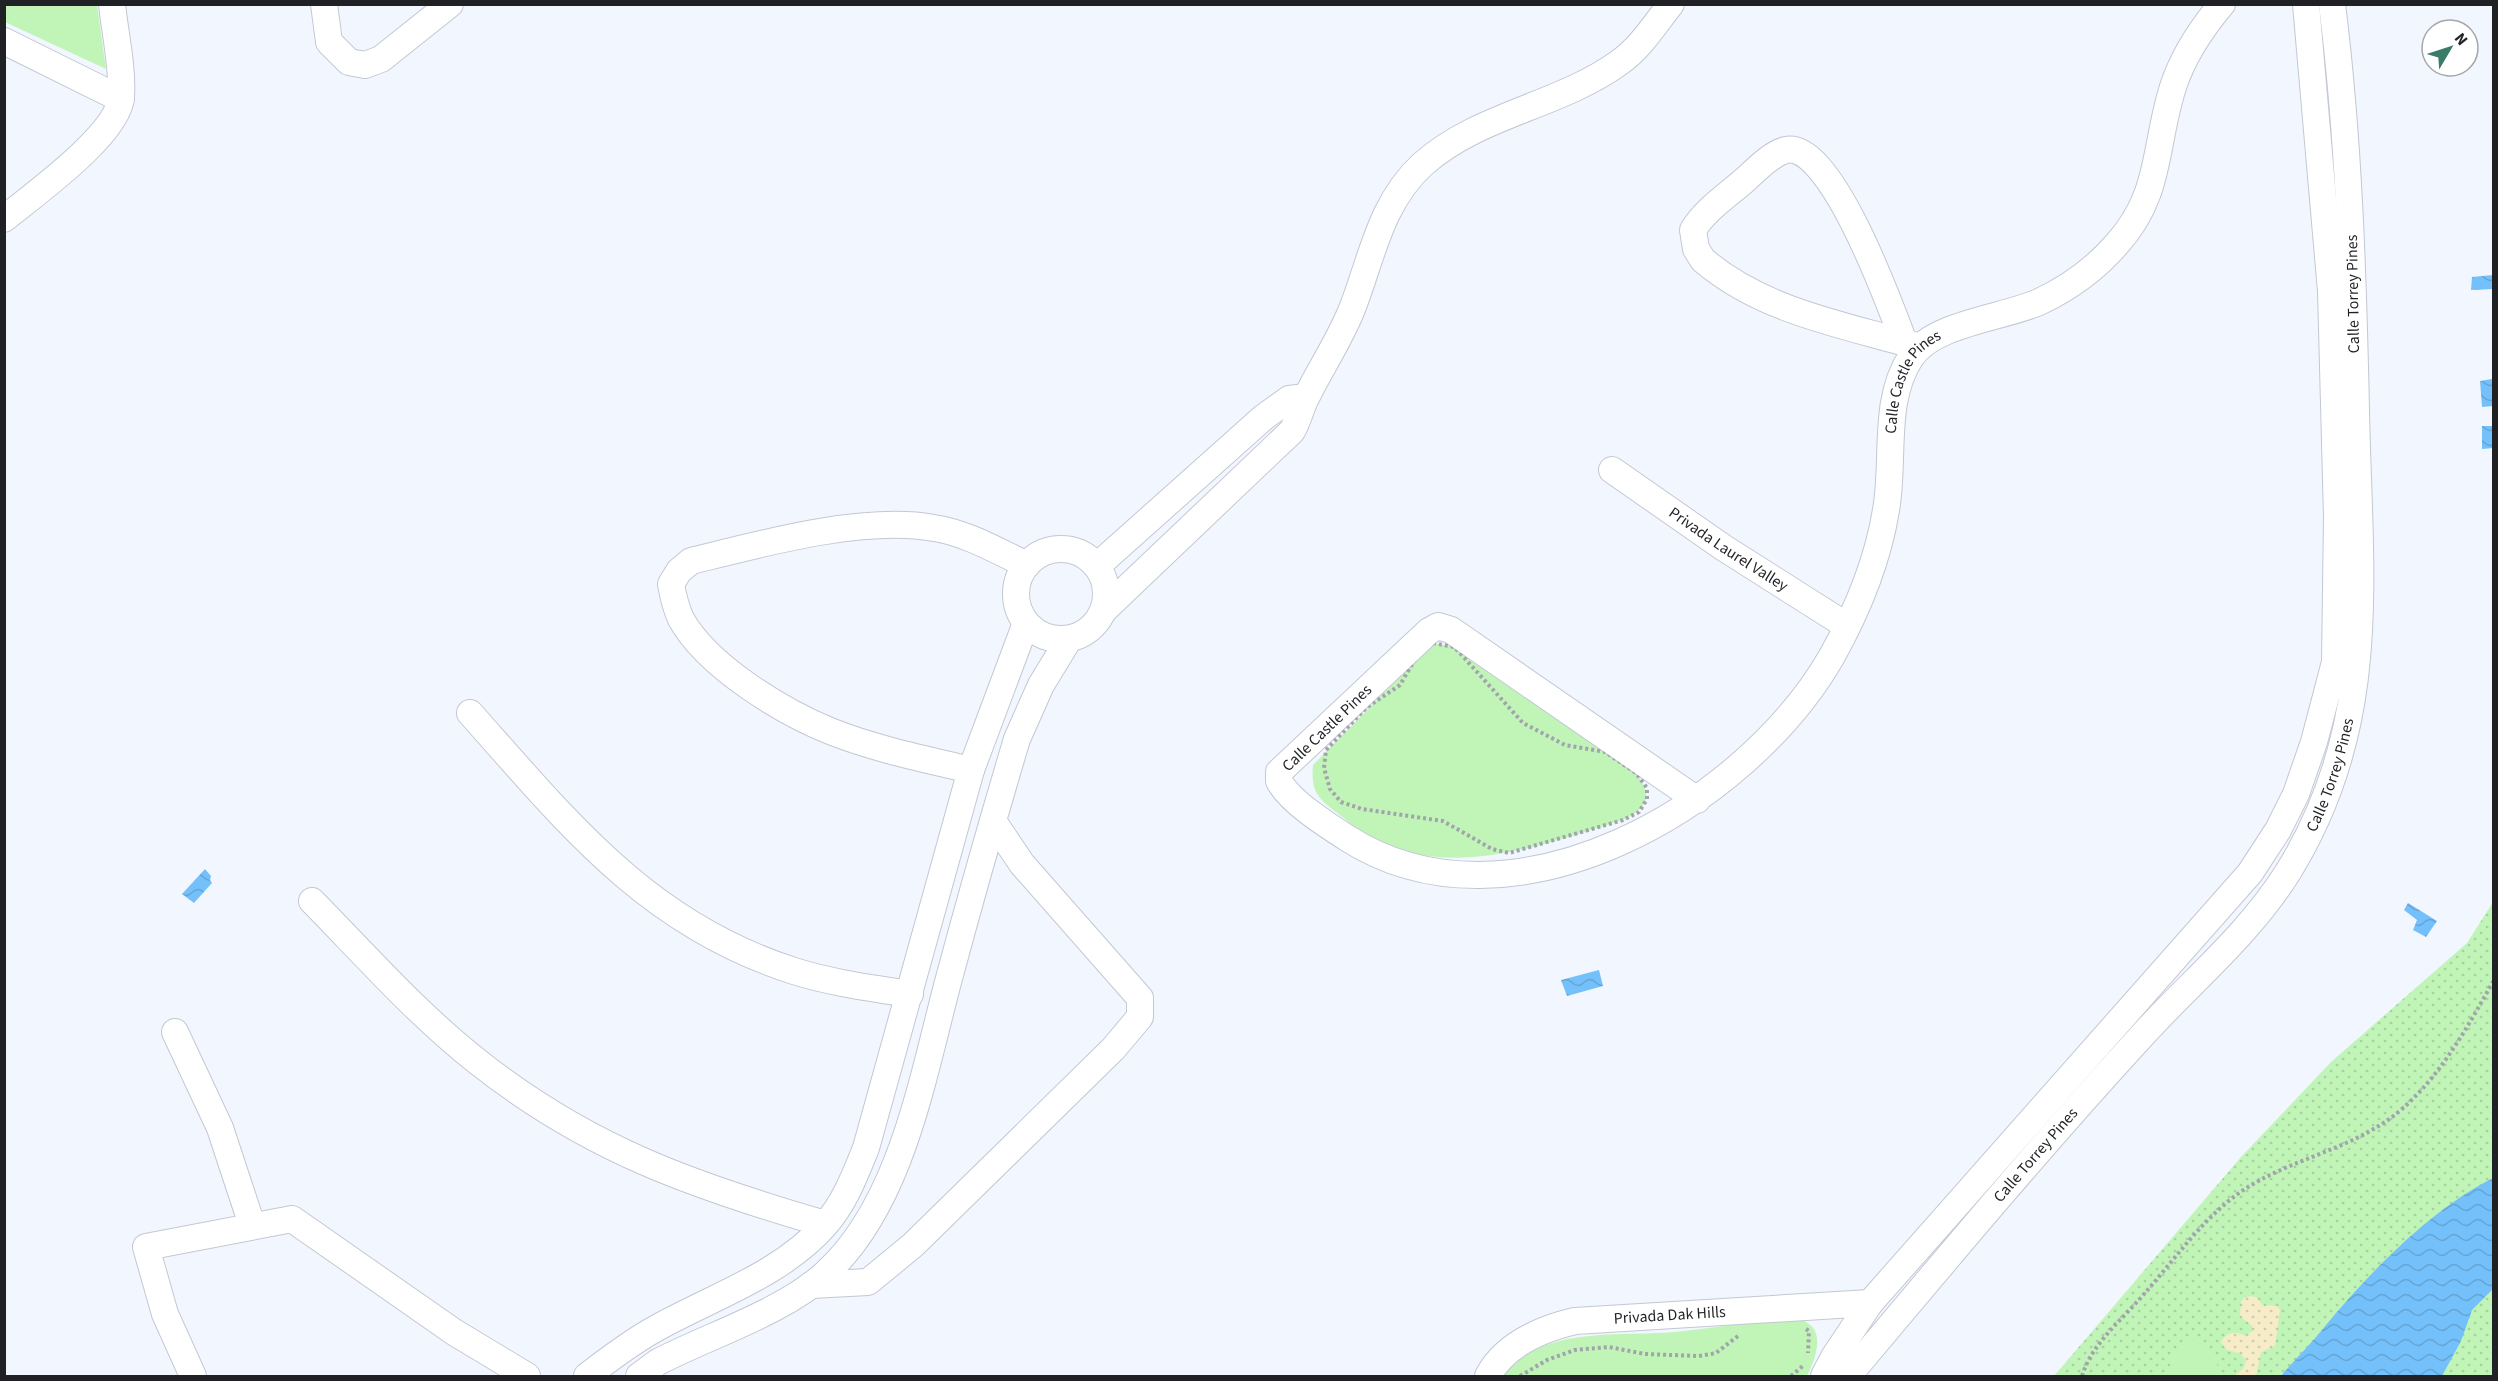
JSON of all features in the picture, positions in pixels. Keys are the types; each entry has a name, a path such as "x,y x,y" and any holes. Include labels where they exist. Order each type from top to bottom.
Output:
{"street":[{"path":"4,219 86,151 113,119 121,99 112,4"},
{"path":"324,4 329,42 349,62 365,65 381,59 450,4"},
{"path":"1104,610 1107,595 1104,580 1096,566 1084,555 1070,550 1054,550 1039,555 1027,565 1019,578 1016,594 1018,609 1026,623 1038,634 1053,639 1069,639 1084,634 1096,624 1104,610 1285,438 1301,416 1306,397 1351,311 1388,206 1411,177 1440,151 1463,136 1594,79 1621,62 1638,47 1671,4"},
{"name":"Calle Castle Pines","path":"1696,800 1451,630 1438,626 1429,631 1279,772 1279,781 1291,796 1359,846 1411,868 1462,876 1496,874 1577,858 1635,836 1696,800 1755,753 1782,726 1806,696 1847,626 1871,571 1886,513 1896,396 1912,345 2035,303 2062,291 2082,278 2117,245 2144,207 2173,88 2182,64 2195,39 2222,4"},
{"name":"Calle Torrey Pines","path":"1824,1377 1839,1348 1870,1304 2250,873 2278,830 2296,794 2314,742 2335,662 2337,517 2331,291 2306,4"},
{"name":"Calle Torrey Pines","path":"1848,1377 2017,1176 2137,1041 2257,917 2289,870 2313,826 2332,782 2350,720 2360,643 2352,232 2332,4"},
{"path":"4,41 121,99"},
{"path":"1787,150 1799,151 1811,158 1824,172 1840,199 1912,345 1846,328 1780,305 1703,260 1696,249 1693,230 1706,214 1772,158 1787,150"},
{"path":"1096,566 1264,417 1289,399 1306,397"},
{"name":"Privada Laurel Valley","path":"1612,470 1724,548 1847,626"},
{"path":"972,770 871,746 828,730 762,694 715,660 695,638 681,619 671,584 679,571 691,561 869,525 902,524 935,528 964,536 1027,565"},
{"path":"587,1377 617,1353 654,1330 780,1263 801,1249 841,1203 866,1148 972,770 1026,623"},
{"path":"639,1377 674,1353 788,1300 811,1285 835,1263 869,1218 901,1148 1017,739 1027,714 1069,639"},
{"path":"470,713 600,856 645,894 693,925 742,951 793,970 837,983 910,994"},
{"path":"811,1285 868,1282 904,1252 1113,1049 1140,1017 1140,998 1022,864 993,821"},
{"path":"312,902 447,1036 524,1097 574,1128 626,1155 690,1182 825,1224"},
{"path":"175,1032 220,1128 252,1225"},
{"path":"193,1377 165,1314 146,1247 292,1219 454,1332 527,1377"},
{"name":"Privada Dak Hills","path":"1488,1377 1494,1366 1528,1337 1551,1327 1575,1321 1870,1304"}],"path":[{"path":"1433,643 1454,647 1459,651 1523,723 1565,745 1605,752 1635,773 1647,788 1647,799 1639,812 1623,820 1509,854 1492,849 1443,820 1362,809 1341,802 1330,789 1324,768 1326,750 1366,708 1400,685 1418,654 1433,643"},
{"path":"2082,1377 2101,1342 2226,1204 2253,1184 2339,1148 2374,1129 2414,1098 2446,1060 2493,980"},
{"path":"1791,1377 1806,1363 1809,1350 1809,1331 1798,1325"},
{"path":"1520,1377 1547,1359 1575,1350 1609,1347 1645,1354 1699,1356 1716,1353 1744,1334"}],"green space":[{"path":"5,4 97,5 106,69 5,22"},
{"path":"1433,643 1454,647 1636,773 1645,788 1646,800 1643,805 1623,820 1589,831 1553,842 1481,856 1445,857 1410,853 1377,840 1345,819 1319,797 1314,784 1313,765"},
{"path":"2493,902 2493,1376 2054,1376 2241,1157 2331,1062 2467,943"},
{"path":"1789,1317 1801,1320 1815,1331 1817,1347 1807,1376 1502,1376 1519,1360 1538,1348 1559,1341 1605,1335 1674,1332"},
{"path":"2194,1339 2205,1345 2212,1353 2220,1376 2167,1376 2178,1348"}],"sand":[{"path":"2251,1296 2258,1298 2262,1305 2277,1306 2280,1310 2275,1346 2261,1352 2256,1376 2234,1376 2244,1368 2246,1360 2240,1353 2227,1350 2221,1342 2232,1333 2245,1336 2253,1331 2252,1326 2240,1316 2241,1302 2244,1298"}],"water":[{"path":"2493,275 2493,289 2471,290 2472,277"},
{"path":"2492,379 2493,406 2482,407 2480,381"},
{"path":"2482,426 2493,426 2493,448 2482,449"},
{"path":"205,869 211,876 212,883 194,903 182,894"},
{"path":"2408,903 2437,921 2426,937 2413,930 2417,920 2404,910"},
{"path":"1599,970 1603,986 1567,996 1561,980"},
{"path":"2493,1178 2493,1289 2472,1310 2461,1341 2442,1376 2281,1376 2362,1284 2403,1243 2447,1207"}]}
